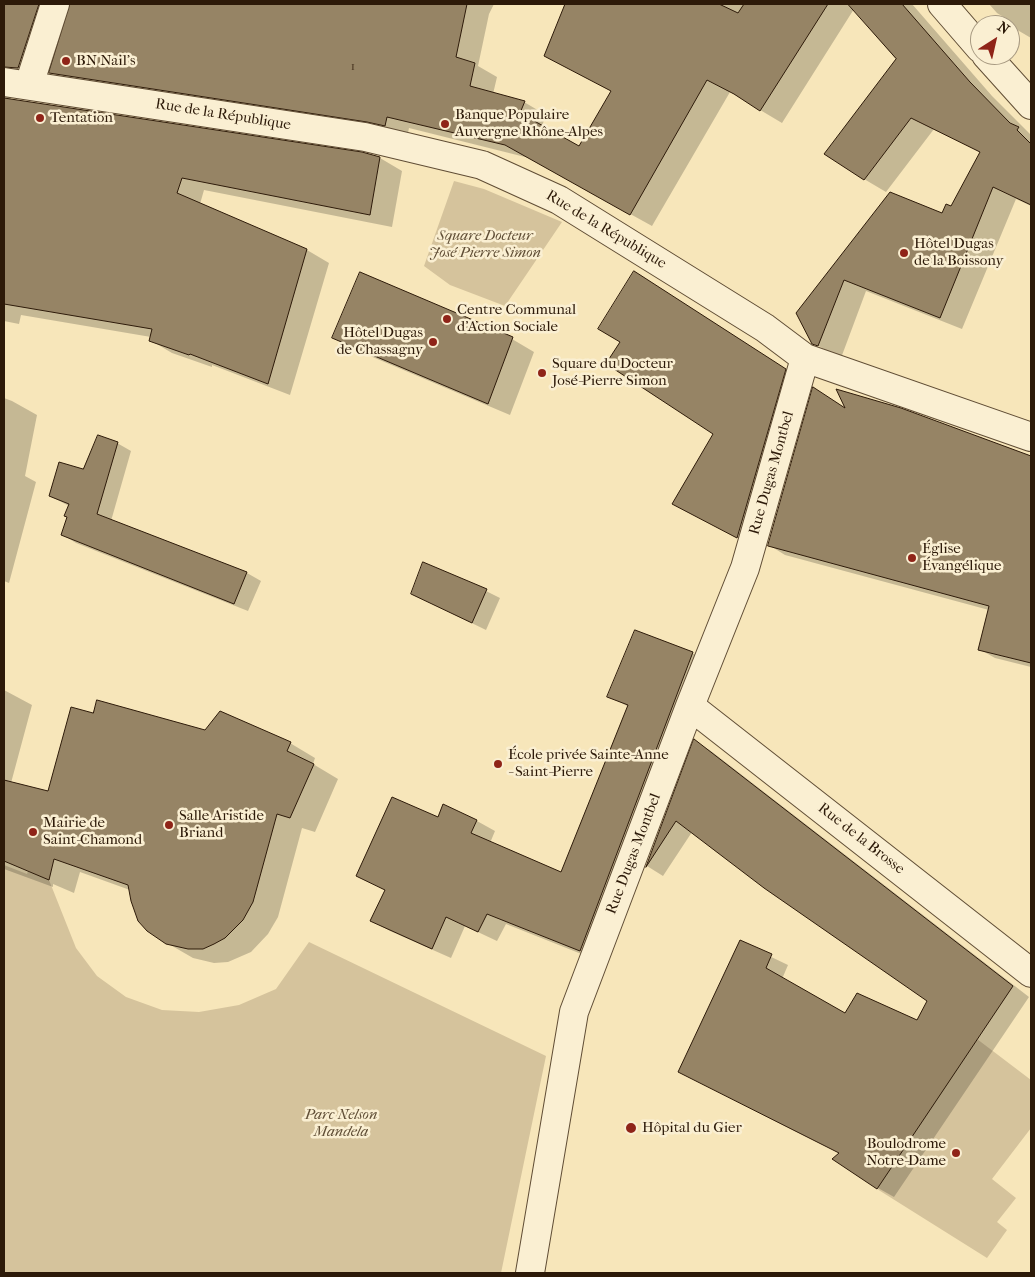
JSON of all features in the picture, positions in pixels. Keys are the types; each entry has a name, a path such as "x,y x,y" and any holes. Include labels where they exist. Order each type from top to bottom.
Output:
{"street":[{"path":"17,83 56,4"},
{"path":"942,4 970,36"},
{"path":"995,65 1031,104"},
{"name":"Rue de la République","path":"17,83 364,137 482,165 559,200 765,328 805,358 1031,437"},
{"name":"Rue Dugas Montbel","path":"530,1273 574,1012 690,706 745,568 805,358"},
{"name":"Rue de la Brosse","path":"690,706 1031,973"}],"green space":[{"name":"Square Docteur José Pierre Simon","path":"454,181 484,189 562,222 505,306 450,285 424,266"},
{"name":"Parc Nelson Mandela","path":"4,865 27,874 28,871 49,880 76,948 97,976 126,997 162,1010 199,1012 239,1005 276,989 309,942 546,1056 501,1273 4,1273"},
{"name":"Boulodrome Notre-Dame","path":"977,1039 1031,1080 1031,1128 992,1179 1016,1198 997,1222 1007,1230 987,1258 877,1189"}],"building":[{"path":"4,4 39,4 18,68 4,67"},
{"path":"70,4 467,4 456,57 475,63 470,86 525,101 520,113 579,146 611,91 544,56 565,4 719,4 738,13 744,4 828,4 760,111 734,94 707,80 630,215 505,145 387,117 385,126 49,73"},
{"path":"848,4 902,4 970,82 1010,123 1019,127 1017,130 1031,144 1031,205 993,187 940,318 844,280 818,346 812,344 796,313 890,192 942,213 946,204 951,206 980,152 911,118 864,180 824,154 896,59"},
{"path":"4,98 362,152 380,157 370,215 182,178 177,193 307,249 268,384 190,354 149,341 152,329 4,304"},
{"path":"634,271 786,369 737,538 672,504 713,434 614,369 615,367 607,362 620,342 598,329"},
{"name":"Hôtel Dugas de Chassagny","path":"360,272 513,337 488,404 332,338"},
{"path":"813,387 845,408 836,389 901,408 1031,456 1031,663 978,650 989,606 768,546"},
{"path":"98,435 118,442 97,514 247,572 234,604 61,535 67,517 64,516 69,504 49,496 59,462 83,469"},
{"path":"423,562 487,589 472,623 411,594"},
{"path":"635,630 693,652 580,951 487,914 478,932 446,917 432,949 370,921 385,890 356,876 392,797 438,817 443,804 477,820 471,833 561,872 628,705 607,697"},
{"name":"Salle Aristide Briand","path":"97,700 205,730 220,711 291,742 287,751 314,764 290,818 277,814 253,902 243,920 225,938 203,949 188,949 166,944 147,931 138,921 128,885 54,859 49,880 4,861 4,780 48,791 71,707 93,713"},
{"path":"694,739 1013,986 877,1189 832,1159 839,1153 678,1072 740,940 772,954 766,968 845,1013 857,993 917,1020 927,1001 764,888 676,821 646,867"}],"place":[{"name":"BN Nail’s","path":"66,61"},
{"name":"Tentation","path":"40,118"},
{"name":"Banque Populaire Auvergne Rhône-Alpes","path":"445,124"},
{"name":"Hôtel Dugas de la Boissony","path":"904,253"},
{"name":"Centre Communal d'Action Sociale","path":"447,319"},
{"name":"Hôtel Dugas de Chassagny","path":"433,342"},
{"name":"Square du Docteur José-Pierre Simon","path":"542,373"},
{"name":"Église Évangélique","path":"912,558"},
{"name":"École privée Sainte-Anne - Saint-Pierre","path":"498,764"},
{"name":"Salle Aristide Briand","path":"169,825"},
{"name":"Mairie de Saint-Chamond","path":"33,832"},
{"name":"Hôpital du Gier","path":"631,1128"},
{"name":"Boulodrome Notre-Dame","path":"956,1153"}]}
